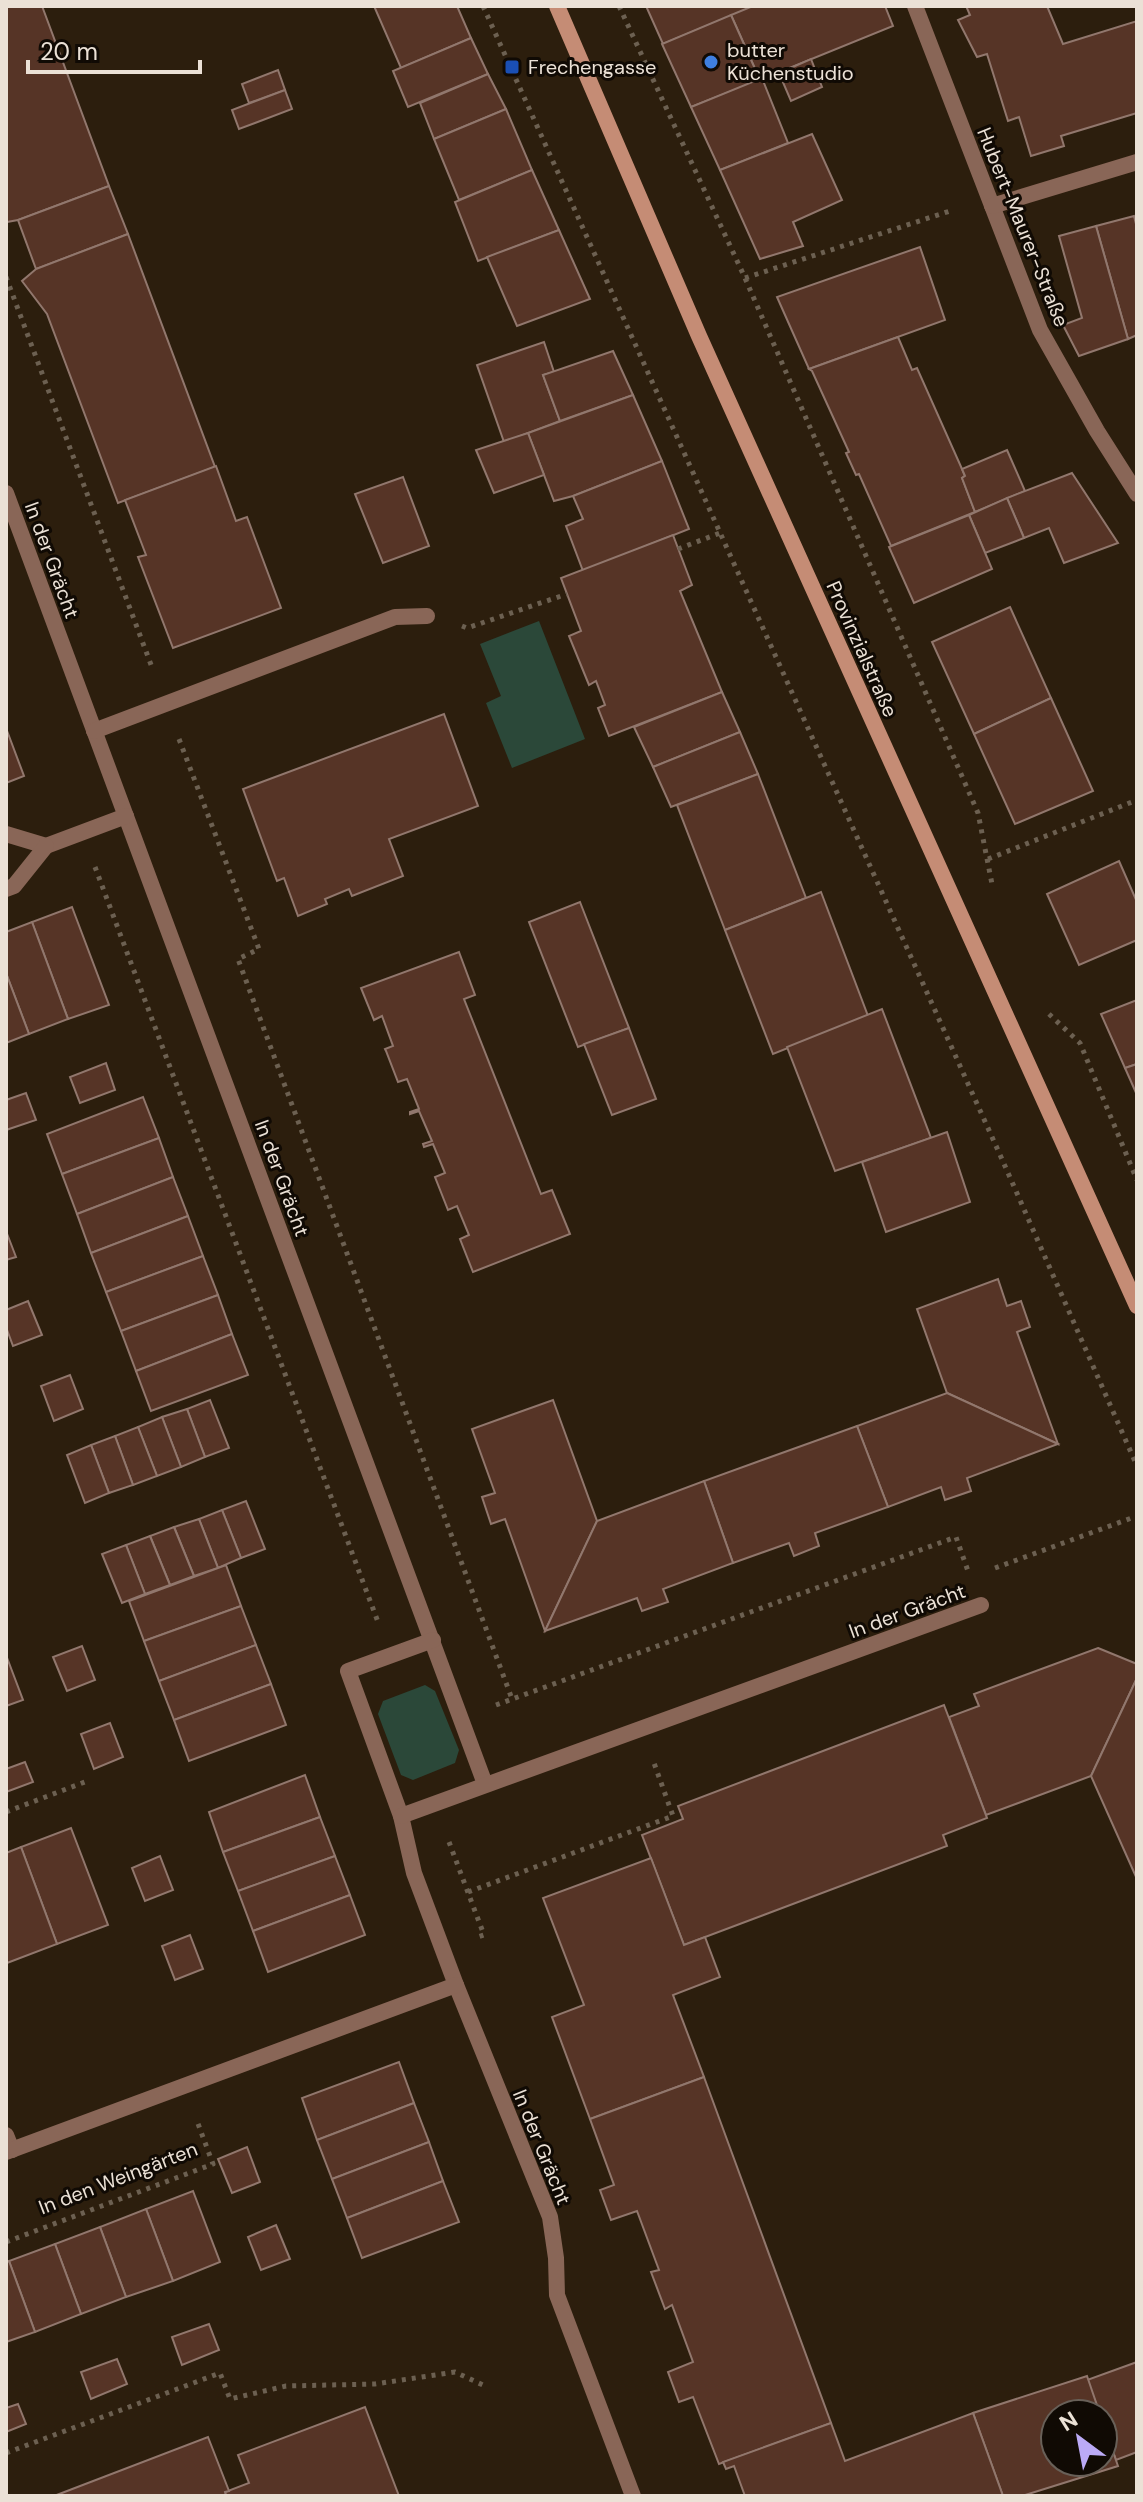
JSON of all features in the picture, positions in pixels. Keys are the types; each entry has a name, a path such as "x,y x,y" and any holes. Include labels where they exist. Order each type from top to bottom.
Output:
{"main road":[{"name":"Provinzialstraße","path":"557,6 705,350 1137,1306"}],"street":[{"name":"Hubert-Maurer-Straße","path":"915,6 1040,330 1137,494"},
{"path":"990,202 1137,162"},
{"name":"In der Grächt","path":"6,493 485,1784"},
{"path":"94,731 395,617 427,616"},
{"path":"6,889 14,886 46,846 126,816"},
{"path":"6,834 46,846"},
{"name":"In der Grächt","path":"401,1816 981,1605"},
{"name":"In der Grächt","path":"433,1640 348,1671 401,1816 414,1873 550,2217 557,2295 633,2496"},
{"path":"8,2146 183,2086 456,1985"}],"path":[{"path":"483,6 1137,1466"},
{"path":"619,6 745,278 978,813 994,894"},
{"path":"745,278 990,202"},
{"path":"6,277 259,949 238,959 512,1699"},
{"path":"678,549 720,533"},
{"path":"427,616 467,628 567,594"},
{"path":"988,859 1137,800"},
{"path":"82,833 390,1656"},
{"path":"1046,1011 1080,1043 1137,1180"},
{"path":"970,1577 1137,1516"},
{"path":"461,1717 956,1537 981,1605"},
{"path":"6,1812 90,1780"},
{"path":"468,1892 673,1816 666,1796"},
{"name":"In den Weingärten","path":"6,2242 213,2164 183,2086"},
{"path":"6,2453 220,2373 230,2399 286,2386 375,2384 455,2372 485,2386"}],"green space":[{"path":"539,621 585,739 512,768 486,703 501,696 480,644"},
{"path":"425,1685 435,1691 459,1750 455,1763 413,1780 401,1775 378,1714 383,1701"}],"building":[{"path":"6,6 42,6 109,186 7,222"},
{"path":"374,6 457,6 471,38 401,68"},
{"path":"646,6 749,6 750,8 663,44"},
{"path":"753,6 885,6 893,26 760,80 731,15"},
{"path":"966,6 1047,6 1063,44 1137,21 1137,113 1061,136 1064,146 1031,156 1019,117 1008,121 987,54 977,57 958,20 970,15"},
{"name":"butter Küchenstudio","path":"731,15 760,80 691,107 662,44"},
{"path":"471,38 488,74 408,107 393,71"},
{"path":"811,59 822,87 791,101 779,73"},
{"path":"278,70 285,90 249,103 242,84"},
{"path":"488,74 506,109 434,139 420,103"},
{"path":"762,78 788,143 720,170 691,107"},
{"path":"285,90 292,109 239,129 232,110"},
{"path":"506,109 532,170 459,200 434,139"},
{"path":"812,134 842,200 793,222 803,246 760,259 720,170"},
{"path":"532,170 559,230 478,261 455,202"},
{"path":"109,186 128,234 36,269 18,220"},
{"path":"1134,216 1137,228 1137,335 1128,339 1096,226"},
{"path":"1096,226 1128,339 1079,356 1063,325 1082,318 1059,236"},
{"path":"559,230 590,299 517,326 487,257"},
{"path":"128,234 215,467 118,503 47,314 22,281 36,269"},
{"path":"920,247 945,320 809,369 777,297"},
{"path":"898,337 912,370 917,368 962,469 965,476 962,478 975,512 891,546 809,369"},
{"path":"544,342 554,372 543,375 560,421 504,442 477,365"},
{"path":"613,351 633,395 560,421 543,375"},
{"path":"633,395 662,461 554,501 528,433"},
{"path":"528,433 544,475 494,493 476,450"},
{"path":"1007,450 1025,491 975,512 962,478 965,476 962,469"},
{"path":"662,461 689,529 583,571 566,526 583,519 573,496"},
{"path":"216,466 236,521 247,517 281,608 173,648 138,557 146,555 125,500"},
{"path":"1072,473 1118,543 1064,563 1049,528 1024,538 1007,498"},
{"path":"403,477 429,546 383,563 355,494"},
{"path":"1007,498 1024,538 985,553 969,515"},
{"path":"969,515 992,569 914,603 889,547"},
{"path":"673,535 692,585 680,591 722,692 609,736 598,708 605,705 596,681 589,685 569,636 581,631 561,578"},
{"path":"1010,607 1051,698 974,734 932,642"},
{"path":"722,692 740,732 653,767 634,727"},
{"path":"1051,698 1093,791 1015,824 974,734"},
{"path":"444,714 478,806 389,839 403,876 352,896 349,889 325,899 327,904 298,916 284,878 277,881 243,789"},
{"path":"6,728 24,776 6,783"},
{"path":"740,732 758,774 671,807 653,767"},
{"path":"758,774 806,898 725,930 677,805"},
{"path":"1119,861 1137,902 1137,940 1079,965 1047,894"},
{"path":"821,892 868,1016 773,1054 725,930"},
{"path":"580,902 629,1028 578,1047 529,922"},
{"path":"72,907 109,1005 68,1019 32,922"},
{"path":"32,922 68,1019 29,1034 6,973 6,932"},
{"path":"459,952 475,995 464,999 541,1194 552,1190 570,1234 473,1272 460,1239 469,1235 457,1206 448,1210 435,1177 445,1173 433,1144 424,1147 423,1144 432,1141 419,1111 410,1114 419,1109 407,1079 398,1082 385,1049 393,1046 382,1016 374,1020 361,988"},
{"path":"6,973 29,1034 6,1043"},
{"path":"1137,1000 1137,1064 1125,1068 1101,1014"},
{"path":"882,1009 931,1138 835,1171 787,1047"},
{"path":"629,1028 656,1099 612,1115 584,1044"},
{"path":"106,1063 115,1090 80,1103 70,1077"},
{"path":"1137,1064 1137,1095 1125,1068"},
{"path":"26,1093 36,1120 6,1130 6,1100"},
{"path":"143,1097 159,1138 62,1174 47,1134"},
{"path":"947,1132 970,1202 886,1232 862,1162"},
{"path":"159,1138 173,1177 77,1214 62,1174"},
{"path":"173,1177 188,1216 91,1253 77,1214"},
{"path":"188,1216 203,1256 106,1292 91,1253"},
{"path":"6,1231 16,1257 6,1260"},
{"path":"203,1256 218,1295 121,1331 106,1292"},
{"path":"998,1279 1007,1306 1021,1301 1030,1327 1017,1332 1058,1444 947,1393 917,1309"},
{"path":"218,1295 232,1334 136,1371 121,1331"},
{"path":"28,1301 42,1335 13,1346 6,1327 6,1310"},
{"path":"232,1334 248,1375 151,1411 136,1371"},
{"path":"70,1375 83,1409 54,1421 41,1386"},
{"path":"947,1393 1058,1444 967,1478 971,1491 945,1500 941,1487 888,1507 857,1426"},
{"path":"210,1400 229,1448 205,1457 187,1409"},
{"path":"553,1400 597,1521 545,1631 505,1519 491,1524 482,1497 495,1493 472,1429"},
{"path":"187,1409 205,1457 181,1467 162,1417"},
{"path":"162,1417 181,1467 157,1476 138,1427"},
{"path":"857,1426 888,1507 815,1533 819,1546 794,1556 789,1543 733,1563 704,1481"},
{"path":"138,1427 157,1476 133,1485 115,1436"},
{"path":"115,1436 133,1485 109,1493 91,1445"},
{"path":"91,1445 109,1493 85,1503 67,1455"},
{"path":"704,1481 733,1563 663,1589 668,1602 642,1611 637,1598 545,1631 597,1521"},
{"path":"246,1501 265,1549 241,1558 222,1510"},
{"path":"222,1510 241,1558 218,1568 199,1519"},
{"path":"199,1519 218,1568 194,1576 174,1527"},
{"path":"174,1527 194,1576 170,1585 150,1536"},
{"path":"150,1536 170,1585 145,1594 126,1545"},
{"path":"126,1545 145,1594 122,1603 102,1554"},
{"path":"226,1565 241,1606 144,1641 129,1601"},
{"path":"241,1606 256,1645 159,1681 144,1641"},
{"path":"256,1645 271,1684 174,1720 159,1681"},
{"path":"82,1646 95,1680 67,1691 53,1657"},
{"path":"1098,1648 1137,1664 1137,1678 1091,1776 986,1815 949,1717 979,1706 974,1694"},
{"path":"6,1655 23,1700 6,1706"},
{"path":"1137,1678 1137,1879 1091,1776"},
{"path":"271,1684 286,1725 189,1761 174,1720"},
{"path":"944,1705 987,1818 943,1835 947,1846 684,1945 642,1835 683,1819 678,1806"},
{"path":"110,1723 123,1757 94,1769 81,1734"},
{"path":"25,1762 33,1782 6,1792 6,1769"},
{"path":"305,1775 320,1817 223,1852 209,1812"},
{"path":"320,1817 335,1856 238,1891 223,1852"},
{"path":"71,1828 108,1925 57,1944 21,1847"},
{"path":"21,1847 57,1944 7,1963 6,1853"},
{"path":"160,1856 173,1890 145,1901 132,1868"},
{"path":"335,1856 350,1895 253,1931 238,1891"},
{"path":"651,1858 684,1945 705,1937 720,1977 673,1995 704,2077 590,2119 552,2017 584,2005 543,1898"},
{"path":"350,1895 365,1935 268,1972 253,1931"},
{"path":"190,1935 203,1969 175,1980 162,1946"},
{"path":"399,2062 414,2103 317,2140 302,2098"},
{"path":"704,2077 831,2423 719,2464 693,2397 679,2402 668,2372 693,2362 672,2305 665,2309 651,2272 659,2270 637,2211 611,2220 600,2190 614,2185 590,2119"},
{"path":"414,2103 429,2142 332,2179 317,2140"},
{"path":"429,2142 443,2181 347,2218 332,2179"},
{"path":"247,2147 260,2182 232,2193 218,2159"},
{"path":"443,2181 459,2222 362,2258 347,2218"},
{"path":"193,2191 220,2262 173,2281 146,2209"},
{"path":"146,2209 173,2281 126,2297 100,2227"},
{"path":"276,2225 290,2259 261,2270 248,2237"},
{"path":"100,2227 126,2297 81,2314 55,2244"},
{"path":"55,2244 81,2314 35,2332 9,2261"},
{"path":"9,2261 35,2332 6,2342 6,2262"},
{"path":"209,2324 219,2350 182,2365 172,2337"},
{"path":"117,2359 127,2384 91,2399 81,2372"},
{"path":"1137,2362 1137,2452 1119,2459 1119,2398 1094,2398 1087,2380"},
{"path":"1087,2376 1095,2398 1039,2398 1039,2478 1080,2478 1022,2496 1003,2496 973,2413"},
{"path":"18,2404 26,2424 6,2432 6,2408"},
{"path":"365,2407 399,2496 226,2496 225,2492 249,2483 238,2455"},
{"path":"973,2413 1003,2496 745,2496 734,2466 726,2469 723,2462 831,2423 845,2461"},
{"path":"208,2437 229,2491 225,2492 226,2496 54,2496"}],"place":[{"name":"butter Küchenstudio","path":"711,62"},
{"name":"Frechengasse","path":"512,67"}]}
